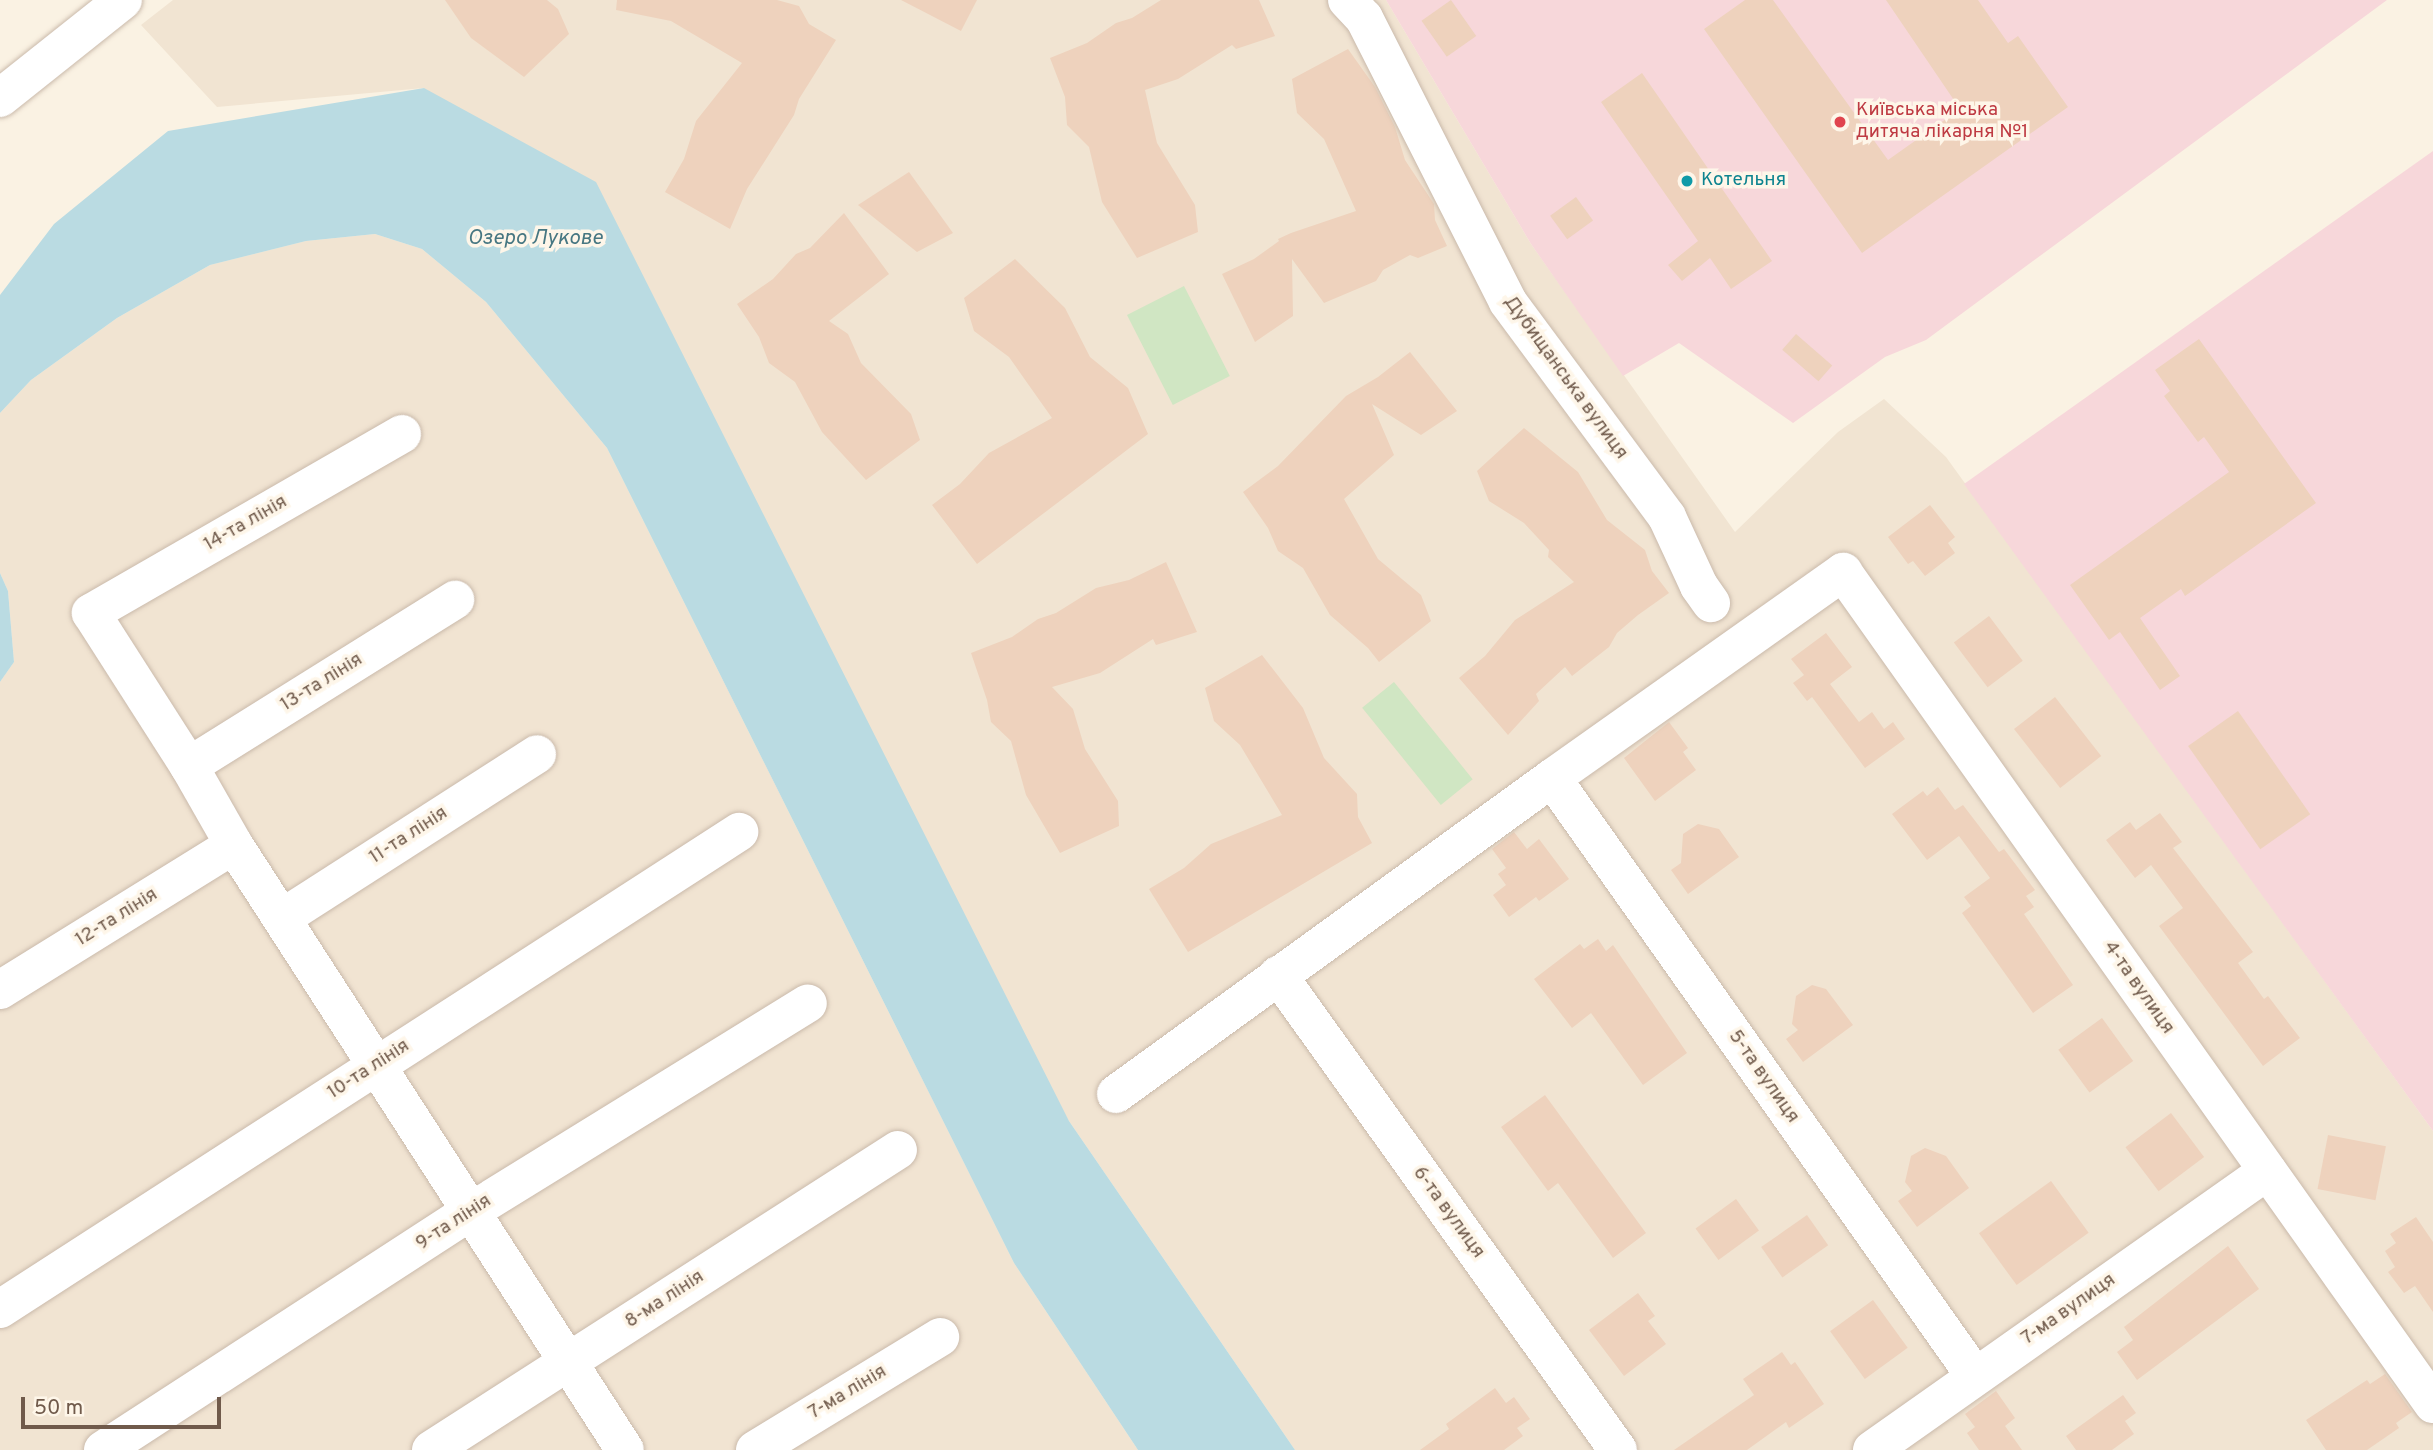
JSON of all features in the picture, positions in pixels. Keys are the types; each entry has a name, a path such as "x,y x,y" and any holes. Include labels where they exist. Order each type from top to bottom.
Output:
{"street":[{"path":"0,98 122,0"},
{"name":"Дубищанська вулиця","path":"1347,0 1364,18 1508,302 1667,517 1699,586 1711,603"},
{"name":"14-та лінія","path":"189,766 91,613 402,434"},
{"name":"4-та вулиця","path":"1552,778 1843,572 2433,1404"},
{"name":"13-та лінія","path":"189,766 454,600"},
{"name":"11-та лінія","path":"282,918 537,754"},
{"path":"189,766 234,845 625,1450"},
{"path":"1116,1094 1552,778"},
{"name":"5-та вулиця","path":"1552,778 1975,1376"},
{"name":"10-та лінія","path":"0,1309 739,832"},
{"name":"12-та лінія","path":"0,990 234,845"},
{"name":"6-та вулиця","path":"1278,975 1618,1450"},
{"name":"9-та лінія","path":"103,1450 470,1212 808,1003"},
{"name":"8-ма лінія","path":"431,1450 898,1150"},
{"name":"7-ма вулиця","path":"1872,1450 2267,1171"},
{"name":"7-ма лінія","path":"755,1450 940,1336"}],"shaded area":[{"path":"173,0 1386,0 1531,244 1735,532 1838,432 1884,399 1946,457 2433,1131 2433,1450 1295,1450 1069,1121 424,88 217,107 141,25"},
{"name":"Київська міська дитяча лікарня №1","path":"1386,0 2387,0 1926,340 1885,357 1793,423 1679,343 1623,376 1531,244"},
{"path":"2433,151 2433,1131 1964,484"},
{"path":"375,234 422,249 486,302 607,448 1014,1263 1138,1450 0,1450 0,682 14,662 8,591 0,573 0,413 31,380 117,318 210,265 306,241"}],"green space":[{"path":"1184,286 1230,376 1173,405 1127,315"},
{"path":"1394,682 1473,779 1441,805 1362,708"}],"water":[{"name":"Озеро Лукове","path":"424,88 596,182 1069,1121 1295,1450 1138,1450 1014,1263 607,448 486,302 422,249 375,234 306,241 210,265 117,318 31,380 0,413 0,295 54,224 168,131"},
{"path":"0,573 8,591 14,662 0,682"}],"building":[{"path":"445,0 547,0 558,9 569,34 524,77 471,38"},
{"path":"617,0 777,0 799,6 809,24 836,40 799,99 794,115 747,189 730,229 665,192 684,159 696,121 742,63 671,21 616,10"},
{"path":"901,0 977,0 961,31"},
{"path":"1161,0 1259,0 1275,36 1236,49 1232,45 1178,79 1145,90 1157,143 1195,205 1198,232 1137,258 1102,202 1089,147 1067,125 1065,97 1050,58 1087,43 1116,23 1132,18"},
{"path":"1451,0 1476,36 1447,57 1422,21"},
{"path":"1745,0 1773,0 1888,160 1960,109 1886,0 1978,0 2008,43 2018,36 2068,107 1862,253 1704,29"},
{"path":"1348,49 1375,87 1395,127 1405,160 1434,204 1435,220 1447,246 1418,258 1410,255 1383,270 1376,281 1324,303 1292,259 1293,316 1255,342 1222,274 1254,259 1279,241 1278,239 1356,211 1324,139 1297,113 1292,79"},
{"name":"Котельня","path":"1642,73 1772,261 1731,289 1710,258 1682,281 1668,265 1698,241 1601,102"},
{"path":"909,172 953,233 917,252 858,205"},
{"path":"1576,197 1593,220 1567,239 1550,216"},
{"path":"844,213 889,274 829,321 848,334 861,363 911,414 920,440 866,480 822,432 795,382 769,363 759,337 737,304 773,279 796,254 810,248"},
{"path":"1015,259 1065,308 1090,357 1128,388 1148,434 977,564 932,505 960,484 989,453 1052,418 1009,357 974,331 964,298"},
{"path":"1796,334 1832,365 1818,381 1782,350"},
{"path":"2199,339 2316,503 2185,596 2181,589 2140,618 2180,676 2160,690 2120,632 2109,640 2070,585 2229,472 2204,437 2198,442 2164,396 2170,391 2155,370"},
{"path":"1410,352 1457,411 1421,435 1372,404 1394,455 1344,499 1378,559 1421,595 1431,621 1379,662 1368,648 1330,615 1303,568 1278,551 1268,528 1243,492 1278,466 1346,396 1378,377"},
{"path":"1524,428 1578,472 1607,520 1645,550 1652,571 1669,593 1638,615 1617,633 1609,647 1572,676 1565,667 1536,694 1539,701 1508,735 1459,678 1485,656 1515,620 1574,582 1548,557 1549,550 1524,523 1489,501 1477,471"},
{"path":"1930,505 1955,537 1948,543 1955,553 1925,576 1913,561 1908,564 1888,537"},
{"path":"1166,562 1197,632 1156,645 1153,639 1100,673 1052,687 1073,709 1085,749 1118,801 1119,826 1060,853 1026,795 1011,741 991,722 987,700 971,653 1012,637 1038,619 1056,613 1096,588 1129,580"},
{"path":"1989,616 2023,661 1988,687 1954,642"},
{"path":"1826,633 1852,667 1830,684 1859,722 1872,712 1884,729 1893,722 1905,739 1865,768 1812,697 1807,701 1793,683 1804,675 1791,659"},
{"path":"1262,655 1303,708 1324,758 1357,794 1358,817 1372,843 1188,952 1149,889 1184,868 1211,844 1282,815 1240,745 1214,721 1205,688"},
{"path":"2055,697 2101,756 2060,788 2014,729"},
{"path":"2238,711 2310,814 2260,849 2188,746"},
{"path":"1669,722 1688,748 1683,752 1696,770 1655,801 1624,758"},
{"path":"1938,787 1955,810 1963,805 1999,852 2004,849 2035,890 2026,896 2034,907 2024,914 2073,985 2033,1013 1962,913 1971,906 1964,897 1990,878 1959,836 1927,860 1892,814 1923,791 1927,796"},
{"path":"2160,813 2182,842 2173,848 2253,952 2238,963 2264,999 2268,996 2300,1038 2263,1066 2159,926 2183,908 2151,865 2135,878 2106,840 2130,822 2136,830"},
{"path":"1698,824 1719,829 1739,857 1688,894 1671,870 1681,863 1683,834"},
{"path":"1514,832 1527,849 1539,839 1569,879 1539,901 1536,897 1509,917 1493,895 1506,885 1498,874 1506,868 1492,849"},
{"path":"1598,939 1606,951 1613,945 1687,1053 1643,1085 1591,1013 1572,1028 1534,979 1580,944 1584,949"},
{"path":"1812,985 1826,989 1853,1025 1803,1062 1786,1039 1798,1030 1792,1024 1796,996"},
{"path":"2102,1018 2133,1061 2089,1093 2058,1050"},
{"path":"1545,1095 1646,1233 1613,1258 1558,1183 1548,1191 1501,1127"},
{"path":"2171,1113 2204,1157 2159,1191 2125,1147"},
{"path":"2328,1135 2386,1146 2375,1200 2318,1189"},
{"path":"1925,1148 1946,1156 1969,1188 1917,1227 1898,1201 1912,1191 1905,1182 1911,1156"},
{"path":"2051,1181 2089,1233 2017,1285 1979,1233"},
{"path":"1736,1199 1759,1231 1718,1260 1696,1228"},
{"path":"1807,1215 1828,1245 1782,1277 1761,1247"},
{"path":"2416,1217 2433,1242 2433,1312 2415,1286 2404,1293 2388,1272 2395,1267 2385,1251 2396,1243 2390,1234"},
{"path":"2228,1246 2259,1289 2137,1380 2117,1352 2133,1340 2124,1327"},
{"path":"1638,1293 1655,1316 1648,1321 1666,1344 1624,1376 1589,1330"},
{"path":"1873,1300 1908,1348 1865,1379 1830,1331"},
{"path":"1782,1352 1791,1365 1795,1362 1824,1404 1789,1428 1786,1422 1747,1450 1674,1450 1754,1395 1743,1379"},
{"path":"2385,1374 2412,1412 2396,1423 2399,1428 2367,1450 2326,1450 2306,1420 2367,1380 2370,1384"},
{"path":"1495,1388 1506,1403 1514,1397 1530,1419 1517,1428 1523,1436 1504,1450 1420,1450 1449,1429 1446,1424"},
{"path":"1996,1391 2015,1418 2005,1426 2022,1450 1979,1450 1967,1433 1975,1427 1965,1414"},
{"path":"2123,1395 2136,1413 2125,1421 2134,1434 2112,1450 2076,1450 2066,1436"}],"place":[{"name":"Київська міська дитяча лікарня №1","path":"1840,122"},
{"name":"Котельня","path":"1687,181"}]}
